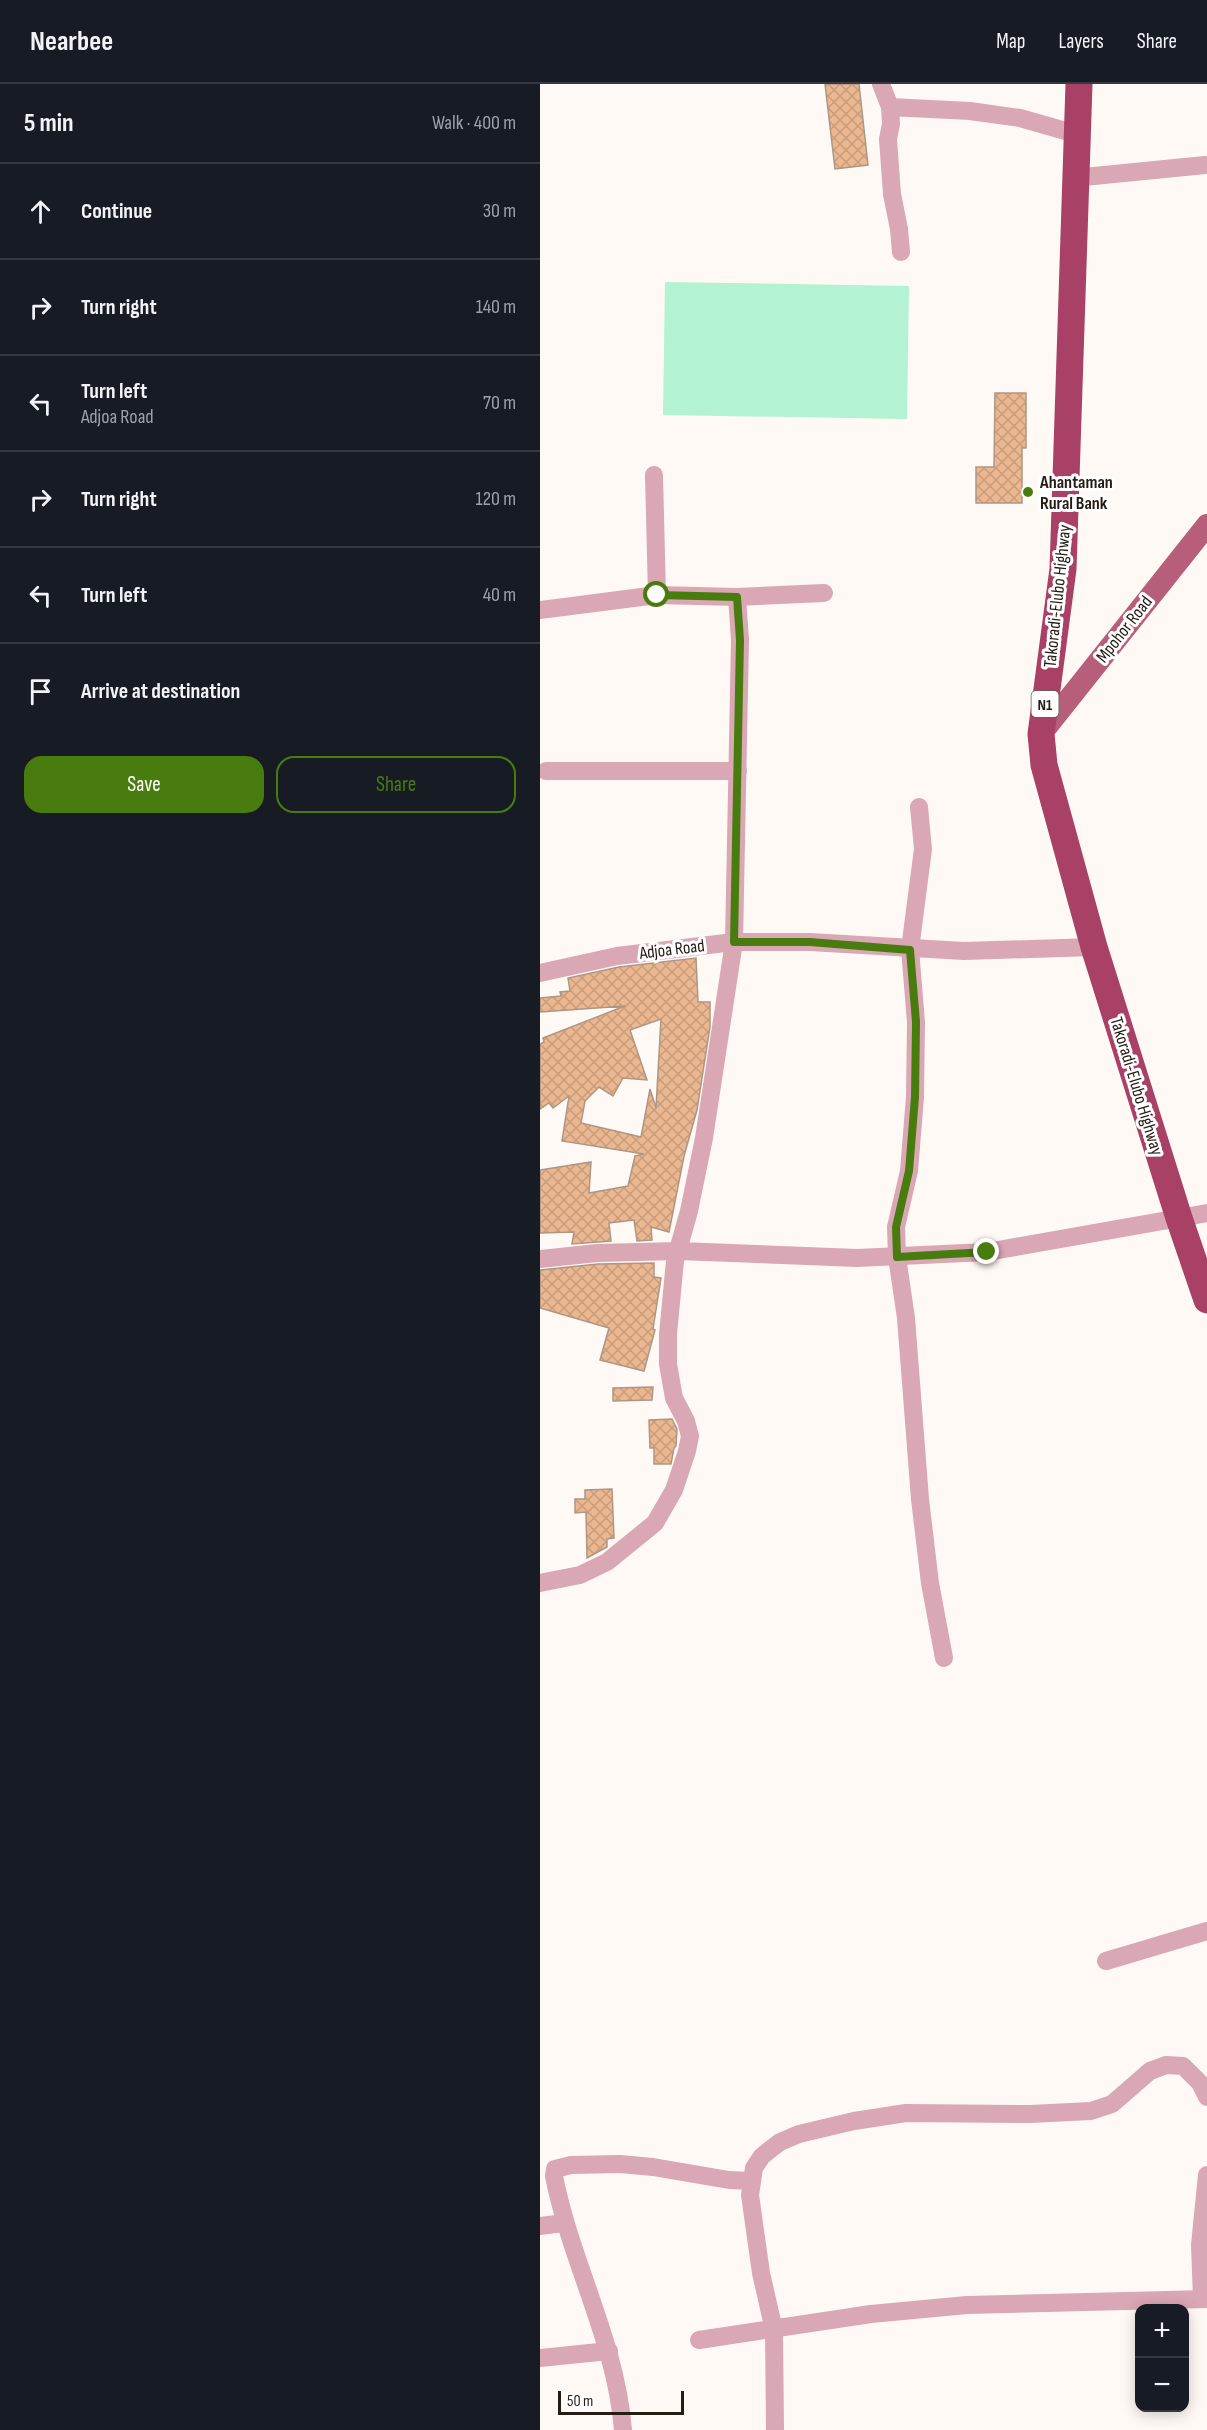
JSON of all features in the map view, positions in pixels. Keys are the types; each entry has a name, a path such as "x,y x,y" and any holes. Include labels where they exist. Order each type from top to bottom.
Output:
{"highway":[{"name":"Takoradi-Elubo Highway","path":"1079,84 1074,178 1063,569 1041,734 1044,765 1094,947 1207,1300"}],"main road":[{"name":"Mpohor Road","path":"1041,734 1207,525"}],"street":[{"path":"881,84 890,107 891,124 888,139 892,194 901,252"},
{"path":"890,107 970,111 1020,118 1076,134"},
{"path":"1074,178 1205,165"},
{"path":"654,475 657,595"},
{"path":"540,610 657,595 737,597 825,593"},
{"path":"540,1583 580,1575 606,1562 655,1523 674,1490 690,1436 687,1421 674,1398 668,1364 673,1273 704,1138 734,942 740,640 737,597"},
{"path":"546,771 738,771"},
{"path":"919,807 923,849 910,950 916,1022 915,1097 909,1171 896,1227 897,1257 906,1318 920,1499 930,1582 944,1658"},
{"name":"Adjoa Road","path":"540,974 617,956 734,942 810,942 910,950 964,951 1094,947"},
{"path":"540,1259 597,1253 679,1251 857,1258 987,1252 1207,1213"},
{"path":"1106,1961 1207,1931"},
{"path":"775,2430 774,2330 761,2273 750,2195 754,2168 762,2156 780,2142 799,2134 854,2121 906,2114 1091,2112 1112,2104 1150,2071 1166,2065 1183,2066 1200,2082 1207,2097"},
{"path":"623,2430 609,2351 564,2223 554,2176 555,2169 563,2166 620,2164 653,2167 729,2180 751,2181"},
{"path":"699,2340 871,2314 967,2305 1204,2299 1200,2245 1207,2175"},
{"path":"540,2226 564,2223"},
{"path":"540,2358 609,2351"}],"green space":[{"path":"665,282 909,286 907,419 663,415"}],"building":[{"path":"825,84 859,84 868,165 835,169"},
{"path":"995,393 1026,393 1026,448 1022,448 1022,503 976,503 976,467 994,467"},
{"path":"696,958 698,1002 710,1002 710,1027 697,1110 684,1156 669,1232 651,1227 652,1240 637,1241 634,1220 609,1223 611,1241 572,1244 574,1232 540,1233 540,1170 591,1162 589,1193 628,1186 635,1156 644,1154 562,1141 569,1096 553,1108 549,1103 540,1109 540,1044 544,1042 543,1038 625,1006 540,1012 540,998 561,996 560,992 570,991 568,978 619,967","holes":["661,1019 656,1108 650,1089 641,1137 581,1123 585,1101 599,1087 613,1096 623,1078 647,1080 630,1030"]},
{"path":"654,1263 654,1277 661,1278 653,1329 655,1330 644,1371 600,1360 609,1328 540,1308 540,1270 598,1264"},
{"path":"653,1387 652,1400 613,1401 613,1388"},
{"path":"672,1419 677,1429 676,1446 671,1464 654,1464 654,1448 650,1448 649,1420"},
{"path":"612,1489 614,1538 607,1539 607,1547 587,1558 586,1512 575,1513 575,1499 585,1499 585,1490"}],"place":[{"name":"Ahantaman Rural Bank","path":"1028,492"}],"route":[{"path":"657,595 737,597 740,640 734,942 810,942 910,950 917,1048 915,1097 909,1171 896,1227 897,1257 987,1252"}]}
